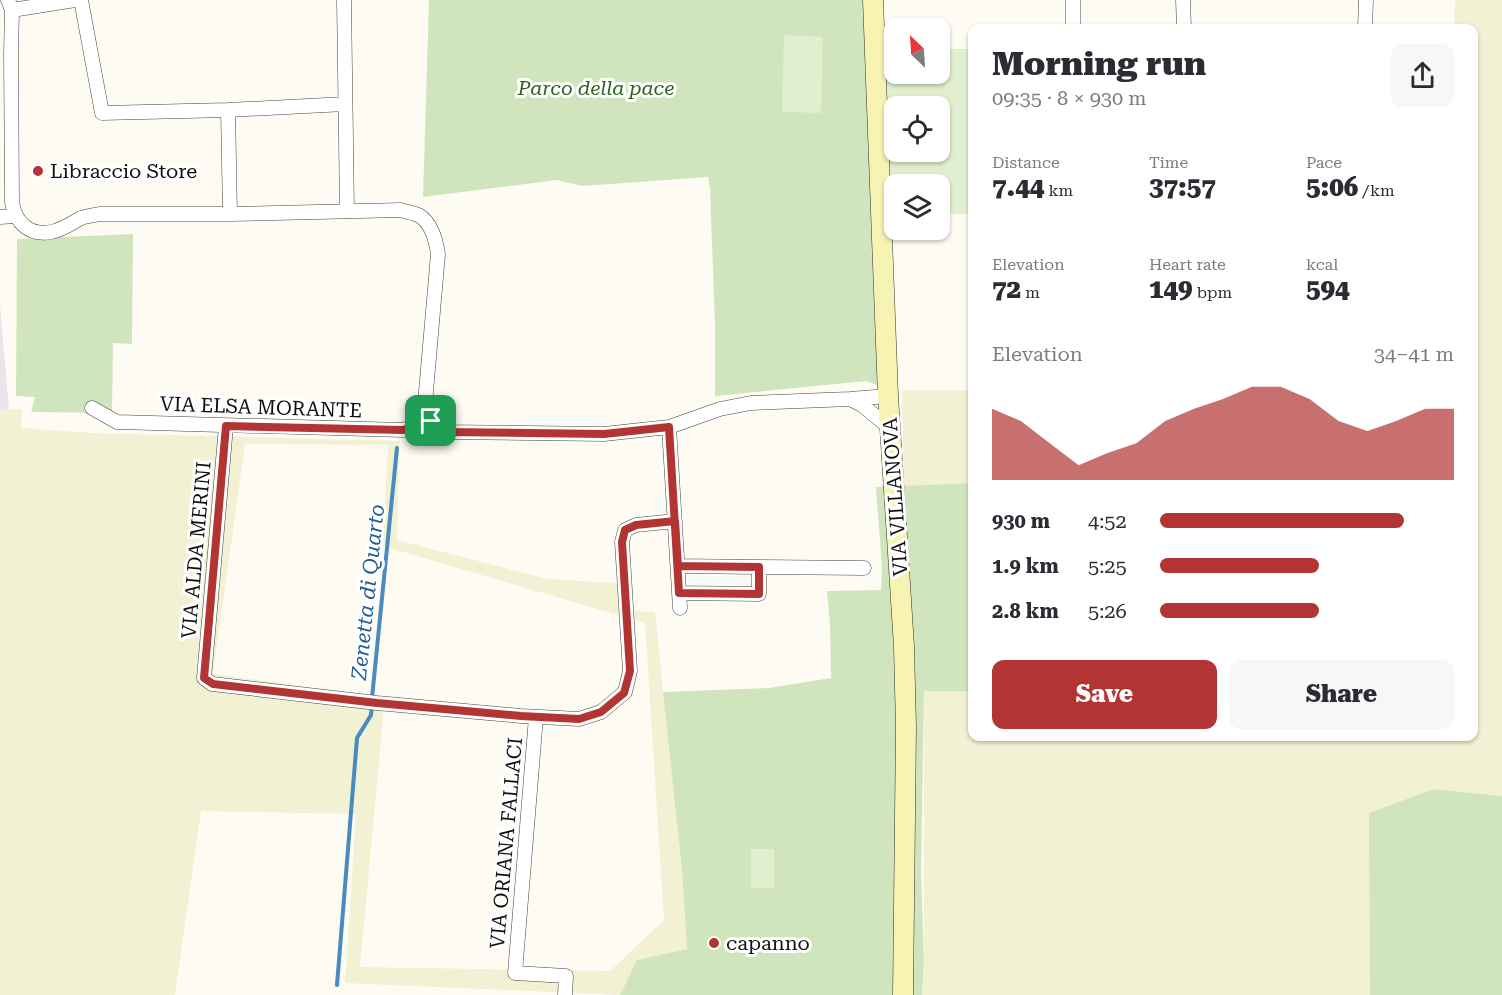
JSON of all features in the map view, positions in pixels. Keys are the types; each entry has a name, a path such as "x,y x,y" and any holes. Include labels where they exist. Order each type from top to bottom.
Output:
{"main road":[{"name":"VIA VILLANOVA","path":"873,0 888,396 904,647 906,727 903,995"}],"street":[{"path":"75,0 13,3 12,202 20,223 39,232 53,231 87,216 100,214 401,210 419,215 430,227 436,240 438,254 425,403 431,421 444,432 604,434 669,427 720,409 751,403 888,396"},
{"path":"81,0 102,113 345,104"},
{"path":"344,0 347,212"},
{"path":"1073,0 1073,24"},
{"path":"1183,0 1184,24"},
{"path":"1365,24 1366,0"},
{"path":"228,110 230,214"},
{"path":"0,217 16,216"},
{"path":"850,399 862,405 890,428"},
{"name":"VIA ELSA MORANTE","path":"92,408 117,422 403,430 431,421"},
{"name":"VIA ALDA MERINI","path":"226,426 204,678 213,684 370,702 536,717"},
{"path":"669,427 680,608"},
{"path":"536,717 579,719 601,712 624,693 630,671 622,542 625,530 636,525 675,521"},
{"path":"678,566 864,568"},
{"path":"679,593 759,594 759,567"},
{"name":"VIA ORIANA FALLACI","path":"536,717 515,973 566,976 565,995"}],"shaded area":[{"path":"0,305 9,409 0,410"}],"green space":[{"name":"Parco della pace","path":"429,0 868,0 886,388 866,381 715,396 715,325 708,177 583,186 557,180 423,197"},
{"path":"1455,0 1502,0 1502,796 1434,789 1370,813 1370,995 922,995 924,691 968,691 968,741 1478,741 1478,24 1454,24"},
{"path":"784,35 823,37 821,113 782,112"},
{"path":"868,48 884,48 884,84 950,84 950,49 968,49 968,214 950,214 950,174 884,174 884,214 881,214"},
{"path":"133,234 132,344 113,343 112,413 31,412 35,397 16,396 17,239"},
{"path":"902,390 968,390 968,483 904,486"},
{"path":"22,409 21,428 93,433 399,441 397,540 548,579 632,584 632,611 655,612 682,870 687,949 637,960 620,995 345,983 356,814 201,811 175,995 0,995 0,410","holes":["245,444 388,445 383,546 645,623 664,920 610,971 360,967 385,697 213,674"]},
{"path":"968,483 968,691 924,691 921,873 924,961 922,995 620,995 637,960 687,949 682,870 663,692 769,688 831,678 827,591 881,590 882,569 876,487"},
{"path":"1434,789 1502,796 1502,995 1370,995 1369,813"},
{"path":"751,849 774,849 774,888 751,888"}],"waterway":[{"name":"Zenetta di Quarto","path":"372,698 397,448"},
{"name":"Zenetta di Quarto","path":"337,985 357,738 371,715 372,706"}],"place":[{"name":"Libraccio Store","path":"38,171"},
{"name":"capanno","path":"714,943"}],"route":[{"path":"431,421 403,430 226,426 204,678 213,684 377,703 579,719 601,712 611,705 624,693 627,684 630,671 622,542 625,530 636,525 675,521 678,566 759,567 759,594 679,593 677,549 674,498 669,427 604,434 444,432 431,421"}]}
